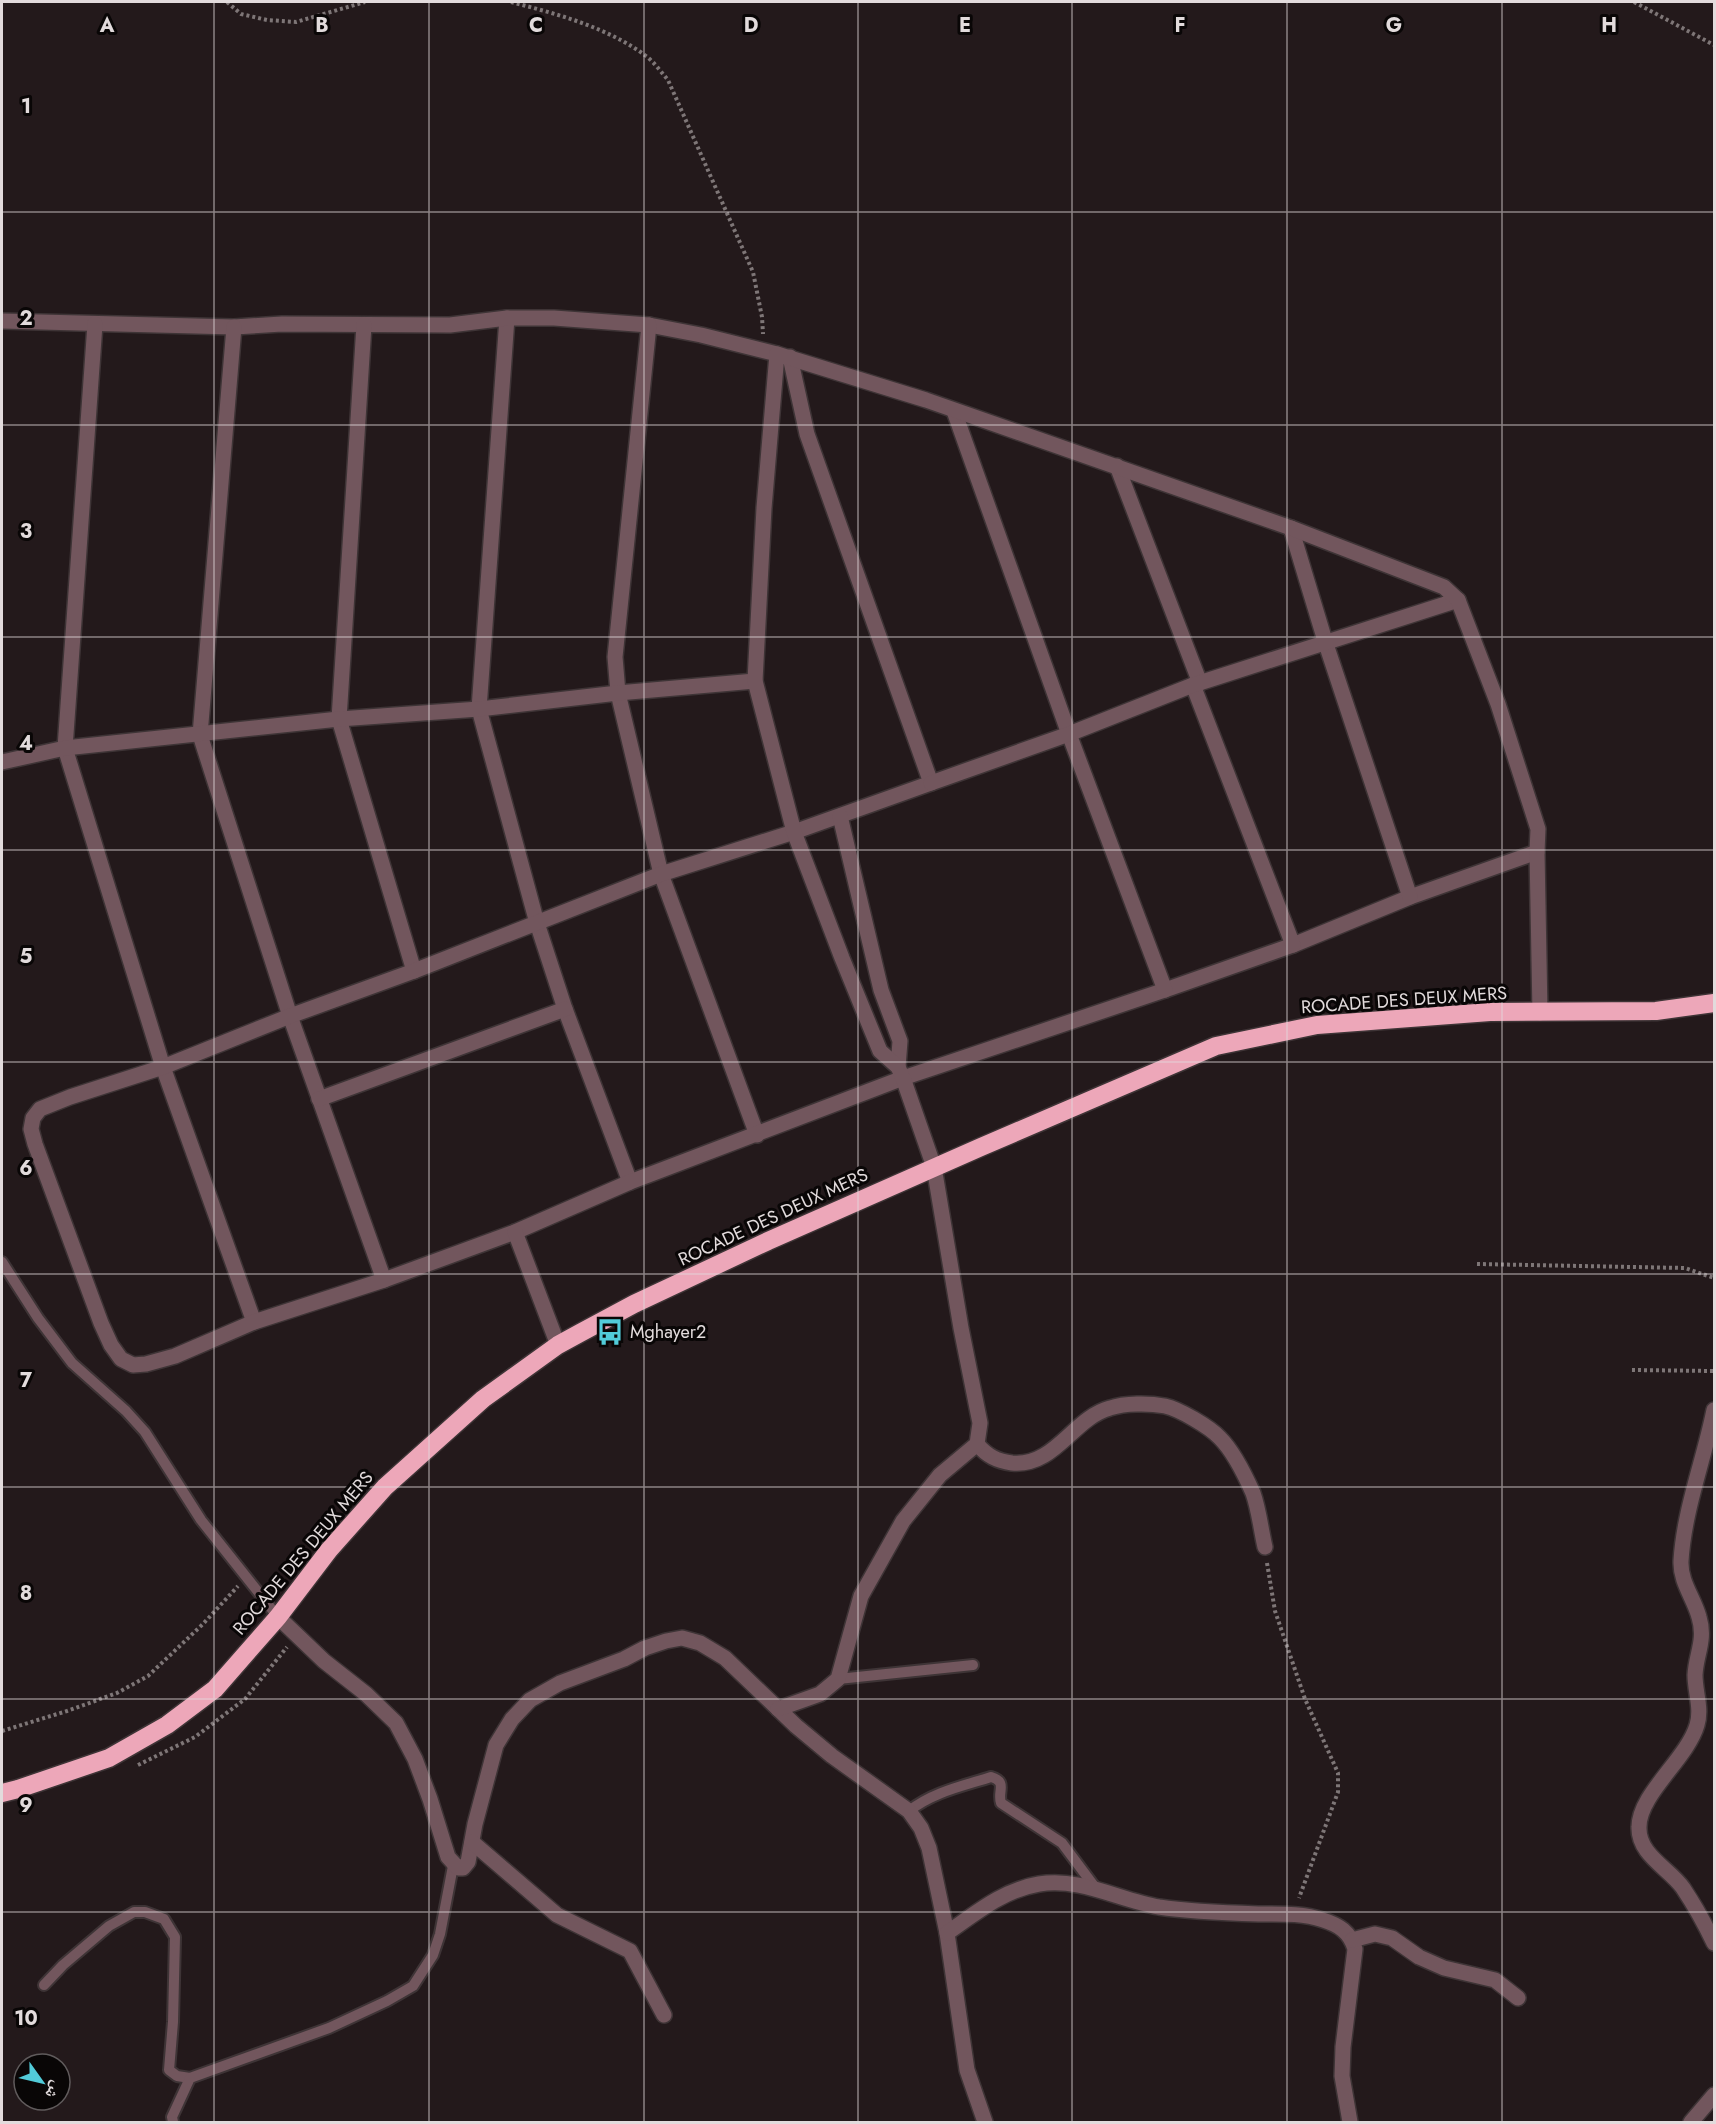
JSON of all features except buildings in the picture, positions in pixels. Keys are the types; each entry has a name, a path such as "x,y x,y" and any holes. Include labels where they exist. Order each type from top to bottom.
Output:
{"highway":[{"name":"ROCADE DES DEUX MERS","path":"2,1793 109,1758 167,1725 215,1689 278,1617 329,1550 384,1487 483,1400 558,1345 634,1304 768,1241 1216,1046 1317,1025 1490,1012 1656,1011 1714,1003"}],"street":[{"path":"507,318 479,709 537,923 630,1182"},
{"path":"2,321 234,327 282,324 450,325 507,318 554,318 649,325 777,354 926,400 1291,528 1444,587 1458,600 1486,670 1538,829 1540,1013"},
{"path":"95,324 65,748 163,1067 254,1322"},
{"path":"364,325 339,719 414,971"},
{"path":"649,325 615,657 618,693 661,873 757,1135"},
{"path":"234,327 200,735 290,1016 384,1280"},
{"path":"777,354 764,508 755,681 794,831 880,1051 900,1072"},
{"path":"777,354 931,783"},
{"path":"954,411 1069,734 1165,990"},
{"path":"1117,466 1293,945"},
{"path":"1291,528 1326,644 1410,897"},
{"path":"1458,600 1196,684 1069,734 840,816 661,873 163,1067 70,1097 40,1109 33,1118 31,1130 34,1144 111,1345 121,1359 133,1365 146,1364 175,1356 254,1322 384,1280 515,1232 630,1182 757,1135 900,1072 1165,990 1293,945 1410,897 1537,852"},
{"path":"2,762 65,748 339,719 479,709 618,693 755,681"},
{"path":"778,1709 820,1694 838,1679 861,1596 903,1521 940,1476 977,1444 980,1423 961,1328 934,1167 900,1072 900,1041 880,990 840,816"},
{"path":"319,1099 566,1009"},
{"path":"515,1232 558,1345"},
{"path":"977,1444 987,1455 1002,1461 1020,1463 1036,1460 1053,1450 1090,1419 1109,1408 1143,1404 1166,1406 1193,1419 1220,1437 1236,1460 1254,1495 1264,1547"},
{"path":"1714,1410 1692,1498 1681,1563 1684,1581 1700,1618 1702,1635 1695,1672 1699,1706 1697,1724 1689,1744 1643,1809 1638,1826 1640,1837 1647,1851 1681,1885 1702,1917 1714,1943"},
{"path":"278,1617 396,1723 416,1759 448,1857 453,1866 458,1868 463,1868 468,1862 485,1782 496,1745 512,1719 530,1701 560,1683 666,1641 682,1638 700,1643 725,1658 778,1709 832,1756 909,1811 921,1828 929,1848 947,1933 967,2070 986,2122"},
{"path":"472,1842 557,1915 630,1951 664,2015"},
{"path":"947,1933 993,1900 1016,1889 1063,1882 1160,1907 1293,1914 1335,1924 1345,1930 1355,1949 1346,2015 1342,2076 1350,2122"},
{"path":"1352,1940 1375,1934 1392,1938 1419,1957 1444,1968 1494,1980 1518,1998"},
{"path":"1691,2122 1714,2095"}],"lane":[{"path":"2,1262 38,1318 72,1363 126,1411 145,1432 201,1520 278,1617"},
{"path":"838,1679 973,1665"},
{"path":"909,1811 928,1797 939,1793 991,1777 997,1779 1001,1784 1001,1803 1062,1843 1097,1890"},
{"path":"44,1985 63,1965 109,1926 134,1912 145,1912 164,1919 175,1937 173,2022 169,2070 177,2076 190,2078 329,2028 413,1986 433,1955 440,1934 453,1866"},
{"path":"173,2122 172,2117 190,2078"}],"path":[{"path":"227,2 241,14 267,20 296,22 365,2"},
{"path":"511,2 545,11 613,35 647,57 668,80 753,272 762,316 777,354"},
{"path":"1634,2 1714,45"},
{"path":"1478,1264 1685,1268 1714,1278"},
{"path":"1632,1370 1714,1371"},
{"path":"1264,1547 1275,1611 1305,1699 1338,1773 1338,1792 1293,1914"},
{"path":"2,1731 117,1693 148,1676 203,1624 246,1576"}],"place":[{"name":"Mghayer2","path":"610,1332"}]}
